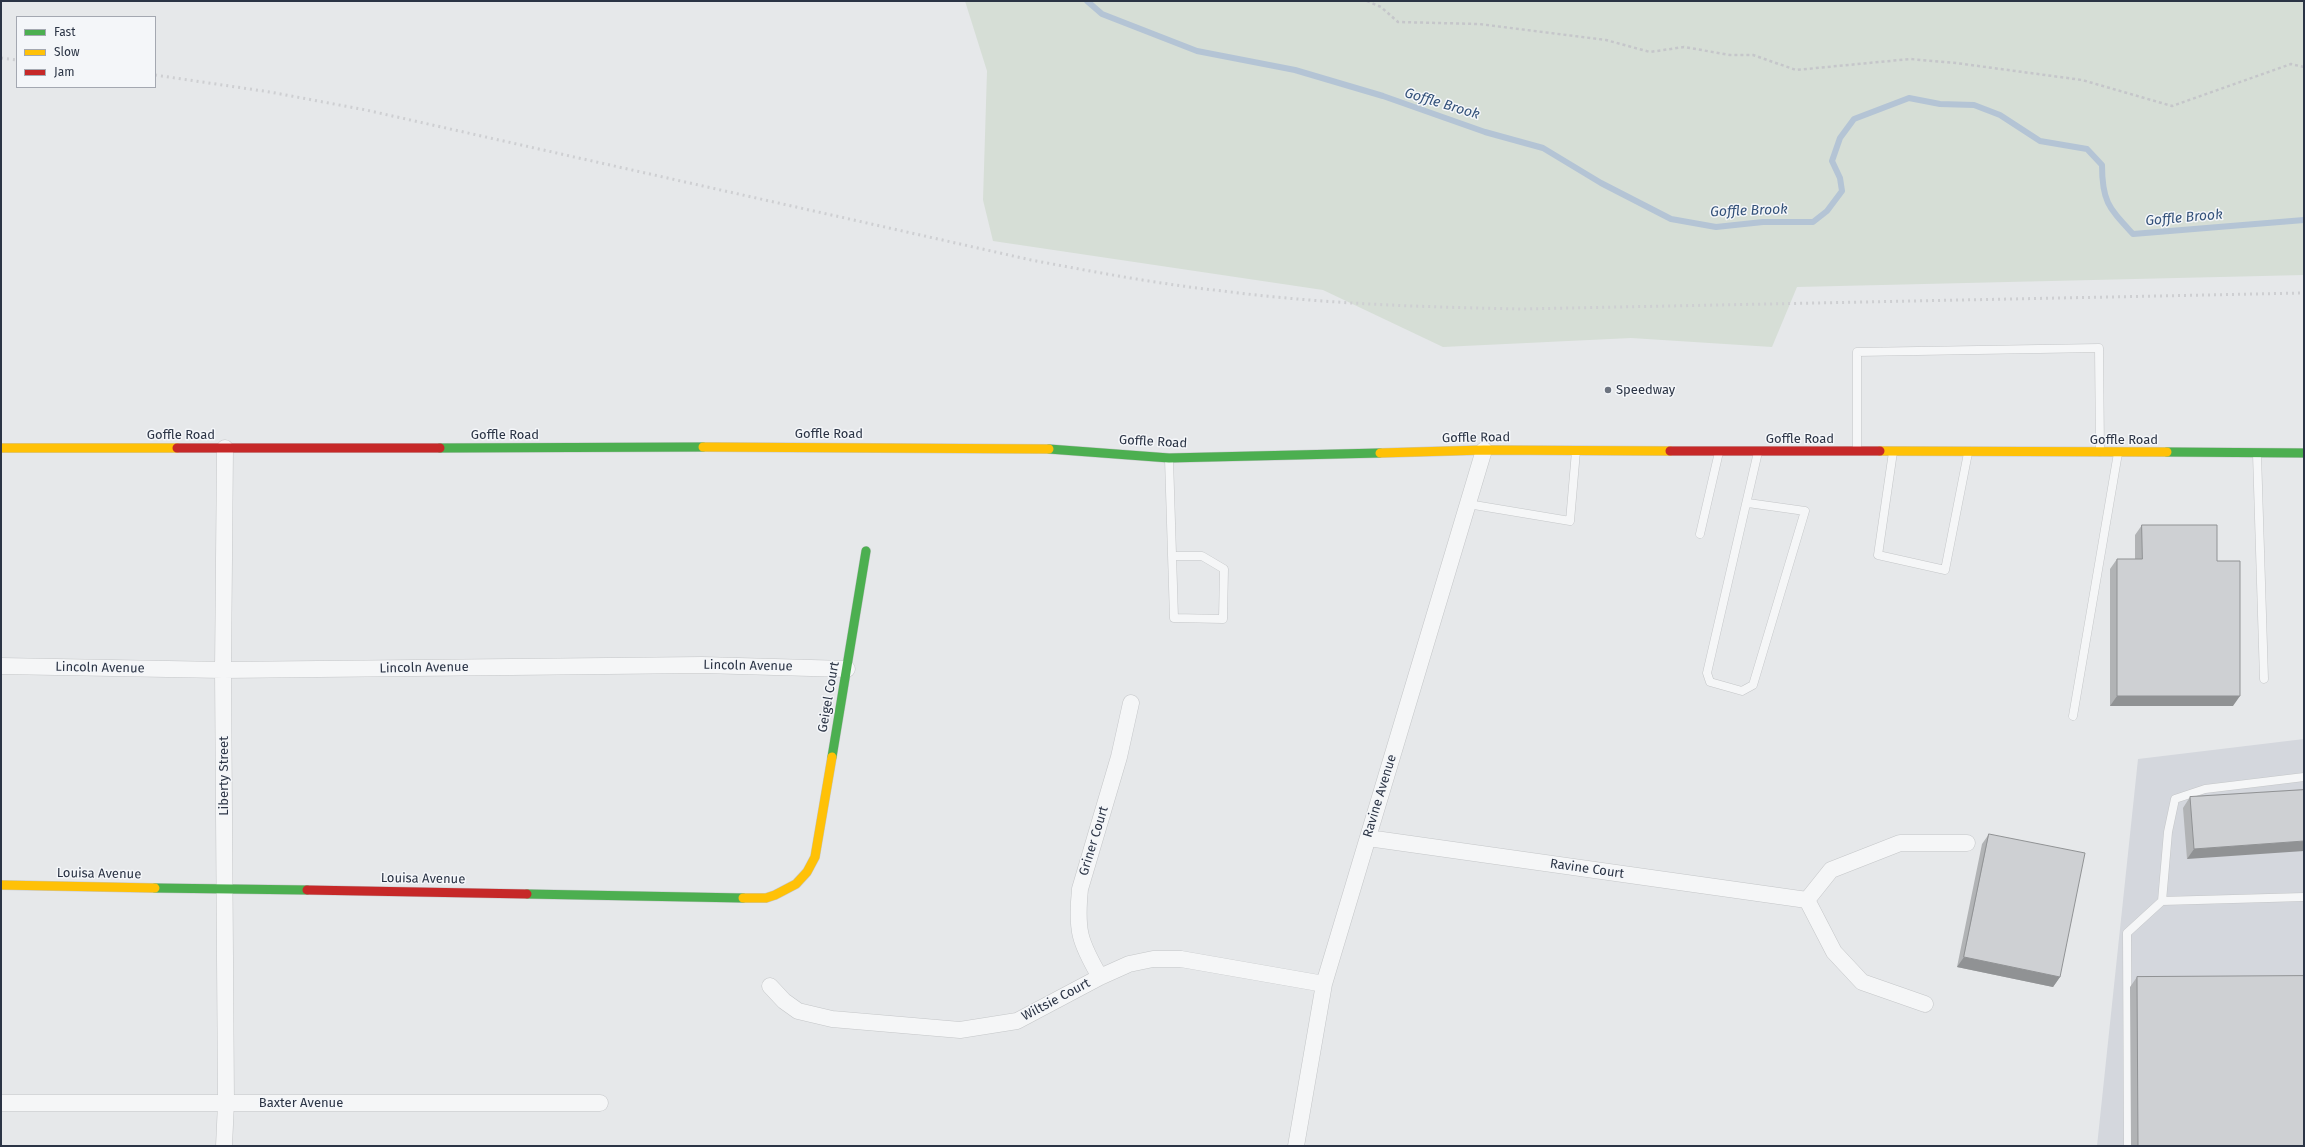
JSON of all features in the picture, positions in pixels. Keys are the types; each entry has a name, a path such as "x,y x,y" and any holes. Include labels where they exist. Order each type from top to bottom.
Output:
{"main road":[{"name":"Goffle Road","path":"1,448 1029,447 1169,458 1484,450 2304,453"},
{"name":"Geigel Court","path":"817,846 866,551"},
{"name":"Louisa Avenue","path":"1,885 766,898 783,893 797,884 809,872 815,857 817,846"}],"street":[{"name":"Liberty Street","path":"224,1146 226,1103 223,670 225,448"},
{"name":"Ravine Avenue","path":"1296,1146 1324,984 1484,450"},
{"name":"Lincoln Avenue","path":"1,666 223,670 702,665 847,669"},
{"name":"Griner Court","path":"1100,976 1083,948 1078,911 1080,889 1120,757 1131,703"},
{"name":"Ravine Court","path":"1368,838 1807,900"},
{"path":"1925,1004 1862,982 1834,952 1807,900 1831,870 1900,843 1967,843"},
{"name":"Wiltsie Court","path":"770,986 784,1001 798,1011 832,1018 960,1030 1017,1021 1100,976 1129,964 1153,959 1181,959 1324,984"},
{"name":"Baxter Avenue","path":"1,1103 600,1103"}],"lane":[{"path":"1857,452 1857,352 2099,348 2100,453"},
{"path":"1468,504 1570,521 1576,451"},
{"path":"1700,534 1720,452"},
{"path":"1748,502 1805,511 1753,685 1742,691 1710,682 1708,673 1748,502 1758,452"},
{"path":"1893,452 1878,555 1945,570 1969,452"},
{"path":"2073,716 2118,453"},
{"path":"2257,453 2264,679"},
{"path":"1169,458 1172,556 1174,618 1223,619 1224,569 1202,556 1172,556"},
{"path":"2162,901 2168,832 2175,799 2205,789 2304,777"},
{"path":"2128,1146 2128,933 2162,901 2304,897"}],"path":[{"path":"1367,1 1381,7 1398,22 1479,24 1606,40 1650,52 1684,47 1730,55 1753,54 1796,70 1910,59 1956,63 2082,80 2172,106 2291,64 2304,67"}],"shaded area":[{"path":"965,1 2304,1 2304,275 1797,287 1772,347 1631,338 1443,347 1323,290 993,241 983,200 987,71"},
{"path":"2304,739 2304,1146 2097,1146 2138,759"}],"building":[{"path":"2142,525 2217,525 2217,561 2240,561 2240,696 2117,696 2117,559 2142,559"},
{"path":"2304,790 2304,841 2194,849 2190,797"},
{"path":"1989,834 2085,853 2060,977 1964,957"},
{"path":"2304,976 2304,1146 2138,1146 2137,977"}],"waterway":[{"name":"Goffle Brook","path":"1087,1 1102,14 1197,51 1295,70 1383,96 1485,132 1543,148 1601,183 1671,219 1716,227 1763,222 1813,222 1827,211 1842,191 1840,178 1832,161 1840,138 1854,119 1909,98 1940,104 1974,105 2000,115 2040,141 2087,149 2102,165 2103,188 2108,204 2133,234 2304,220"}],"railway":[{"path":"1,58 16,60"},
{"path":"156,75 270,92 366,110 1031,260 1151,281 1297,299 1372,304 1522,309 2304,293"}],"traffic: fast":[{"path":"440,448 703,447"},
{"path":"1049,449 1169,458 1380,453"},
{"path":"2167,452 2304,453"},
{"path":"832,757 866,551"},
{"path":"155,888 307,890"},
{"path":"527,894 743,898"}],"traffic: slow":[{"path":"703,447 1049,449"},
{"path":"1,448 177,448"},
{"path":"1380,453 1484,450 1670,451"},
{"path":"1880,451 2167,452"},
{"path":"743,898 766,898 775,895 796,884 807,872 815,857 832,757"},
{"path":"1,885 155,888"}],"traffic: jam":[{"path":"177,448 440,448"},
{"path":"1670,451 1880,451"},
{"path":"307,890 527,894"}],"place":[{"name":"Speedway","path":"1608,390"}]}
